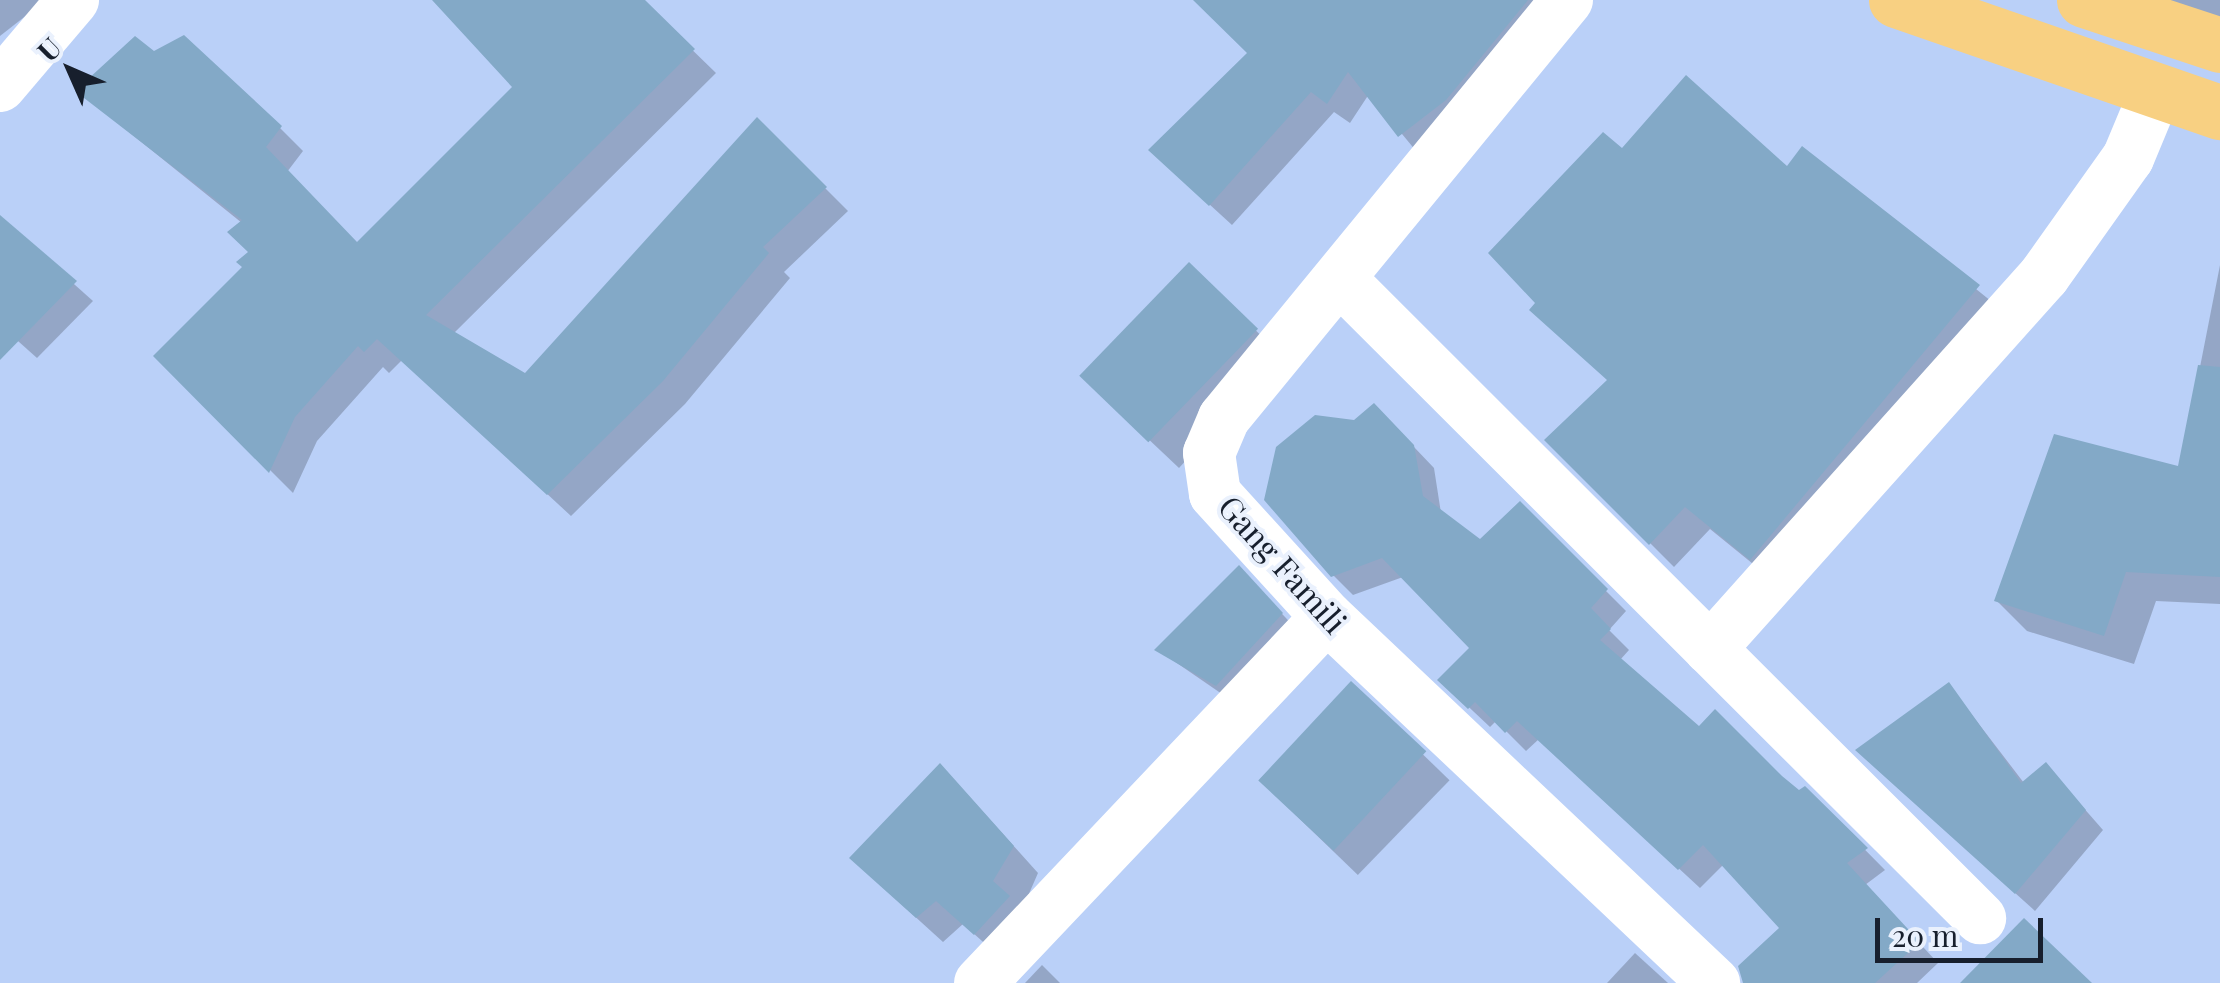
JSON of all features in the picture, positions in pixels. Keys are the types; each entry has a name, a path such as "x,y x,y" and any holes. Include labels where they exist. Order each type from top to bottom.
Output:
{"highway":[{"path":"1896,0 2155,93 2220,112"},
{"path":"2084,0 2220,45"}],"street":[{"path":"0,86 73,0"},
{"name":"Gang Famili","path":"1567,0 1342,280 1224,418 1209,453 1215,494 1328,617 1714,983"},
{"path":"1710,649 2044,276 2128,158 2155,93"},
{"path":"1342,280 1980,918"},
{"path":"980,983 1328,617"}],"building":[{"path":"432,0 645,0 695,49 426,315 525,373 757,117 827,187 763,247 769,253 663,381 547,495 377,339 364,352 358,346 295,417 269,473 153,356 242,267 236,262 248,252 227,232 242,220 75,91 135,36 154,51 184,35 282,126 266,147 357,242 512,87"},
{"path":"1193,0 1528,0 1446,100 1398,137 1348,72 1327,104 1311,92 1209,206 1148,150 1247,53"},
{"path":"1686,75 1787,166 1802,146 1980,285 1750,560 1685,507 1649,545 1544,440 1607,380 1529,310 1535,303 1488,253 1603,132 1622,148"},
{"path":"0,215 77,281 0,360"},
{"path":"1189,262 1258,329 1148,442 1079,376"},
{"path":"2198,365 2220,367 2220,577 2126,572 2104,636 1994,601 2054,434 2178,466"},
{"path":"1374,403 1414,445 1423,496 1480,539 1520,501 1608,589 1591,608 1611,629 1600,640 1699,726 1715,709 1782,776 1799,790 1805,786 1868,848 1847,863 1920,942 1875,983 1743,983 1738,966 1779,928 1703,845 1678,870 1517,721 1505,733 1475,702 1468,709 1437,680 1469,648 1382,558 1331,577 1264,500 1276,447 1315,415 1354,420"},
{"path":"1239,565 1283,613 1216,686 1154,650"},
{"path":"1351,681 1426,751 1334,851 1258,780"},
{"path":"1949,682 2021,783 2046,762 2086,810 2015,894 1855,750"},
{"path":"940,763 1014,846 993,881 1010,896 974,935 936,901 916,918 849,858"},
{"path":"2024,918 2092,983 1960,983"}]}
